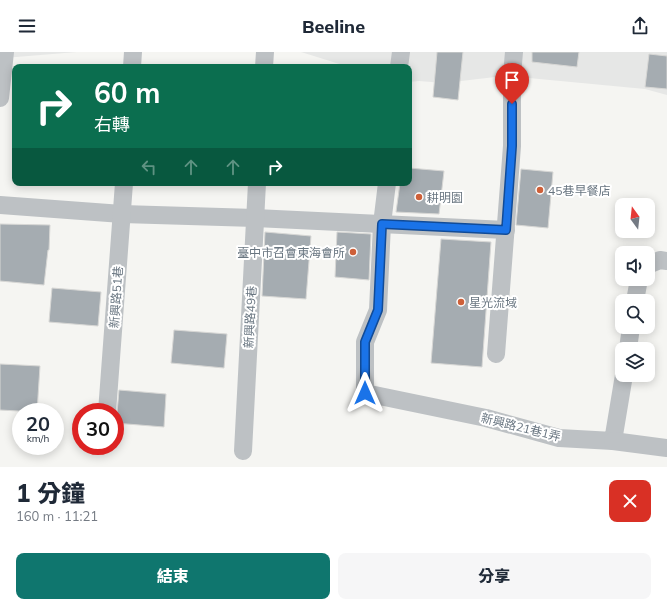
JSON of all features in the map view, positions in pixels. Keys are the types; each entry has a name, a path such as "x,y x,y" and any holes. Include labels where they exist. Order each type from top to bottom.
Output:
{"street":[{"path":"0,98 4,52"},
{"path":"132,64 133,52"},
{"path":"264,64 265,52"},
{"path":"399,64 401,52"},
{"path":"496,354 512,146 512,75 514,52"},
{"name":"新興路51巷","path":"108,403 124,186"},
{"name":"新興路49巷","path":"243,451 257,186"},
{"path":"382,224 387,186"},
{"path":"0,205 122,214 255,218 506,230"},
{"name":"新興路21巷1弄","path":"382,224 378,310 365,342 365,393 486,418 559,438 613,441 667,448"},
{"path":"655,262 660,260 667,262"},
{"path":"613,441 623,382"}],"shaded area":[{"path":"0,52 77,52 4,58"},
{"path":"301,52 667,52 667,95 645,89 518,77 512,75 444,83 412,82 412,64 339,64"}],"building":[{"path":"437,52 463,52 458,100 433,97"},
{"path":"532,52 579,52 577,67 532,62"},
{"path":"649,54 667,56 667,89 645,87"},
{"name":"耕明園","path":"412,168 444,171 439,214 396,212 400,186 412,186"},
{"path":"521,169 553,172 548,228 516,225"},
{"path":"0,224 50,225 49,250 44,285 0,281"},
{"path":"265,232 311,236 306,299 262,296"},
{"name":"臺中市召會東海會所","path":"337,232 371,234 369,280 335,277"},
{"name":"星光流域","path":"441,239 491,242 482,367 431,363"},
{"path":"52,288 101,292 98,326 49,322"},
{"path":"174,330 227,334 224,368 171,363"},
{"path":"0,364 40,366 38,403 12,403 12,411 0,410"},
{"path":"119,390 166,394 164,427 124,424 124,403 118,403"}],"place":[{"name":"45巷早餐店","path":"540,190"},
{"name":"耕明園","path":"419,197"},
{"name":"臺中市召會東海會所","path":"353,252"},
{"name":"星光流域","path":"461,302"}],"route":[{"path":"365,393 365,342 378,310 382,224 506,230 512,146 512,104"}]}
